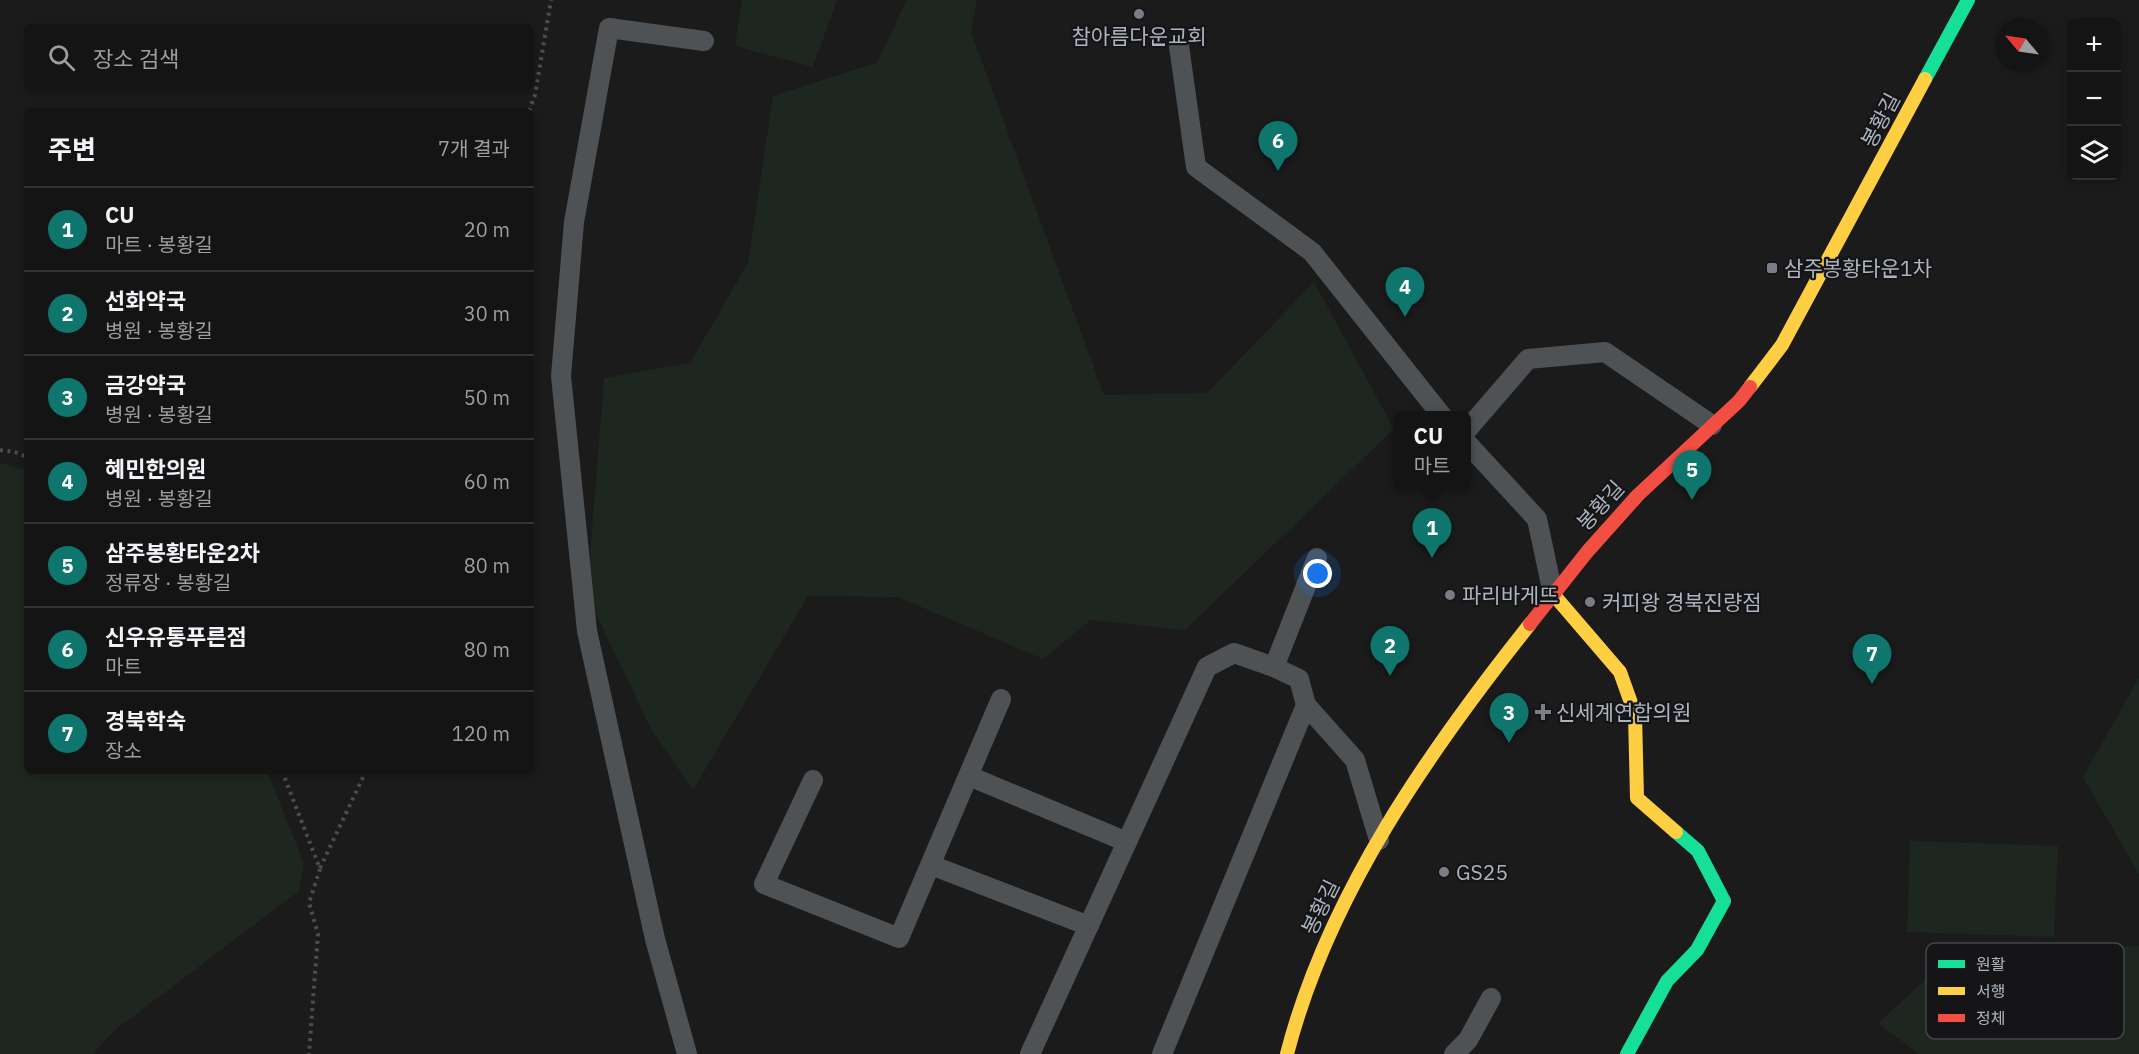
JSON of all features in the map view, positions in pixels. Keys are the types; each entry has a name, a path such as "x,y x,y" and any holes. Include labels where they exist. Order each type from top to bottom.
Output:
{"street":[{"name":"봉황길","path":"1287,1054 1300,1003 1346,899 1379,840 1465,705 1553,594 1638,495 1739,401 1782,345 1968,0"},
{"path":"1553,594 1620,672 1635,714 1637,798 1698,852 1724,901 1697,950 1667,981 1627,1054"}],"lane":[{"path":"687,1054 655,939 587,631 561,376 574,222 609,28 704,41"},
{"path":"1179,46 1196,167 1312,252 1438,411"},
{"path":"1471,426 1528,359 1605,352 1712,425"},
{"path":"1471,446 1537,519 1553,594"},
{"path":"1274,667 1317,558"},
{"path":"1030,1054 1207,667 1234,653 1274,667 1299,680 1306,705 1355,760 1379,840"},
{"path":"813,780 764,884 898,938 1001,699"},
{"path":"1162,1054 1306,705"},
{"path":"969,776 1127,842"},
{"path":"931,865 1089,926"},
{"path":"1454,1054 1468,1041 1491,998"}],"path":[{"path":"530,108 535,95 550,0"},
{"path":"0,450 24,456"},
{"path":"283,774 320,869"},
{"path":"309,1054 318,934 309,903 320,869 365,774"}],"shaded area":[{"path":"742,0 837,0 813,67 735,46"},
{"path":"907,0 977,0 971,32 1104,395 1207,393 1314,282 1393,430 1185,630 1091,620 1043,659 898,597 808,596 693,790 651,729 587,595 604,378 690,363 748,263 773,96 876,63"},
{"path":"0,463 24,470 24,774 268,774 304,863 299,891 115,1030 93,1054 0,1054"},
{"path":"2139,678 2139,874 2083,777"},
{"path":"1910,841 2058,846 2054,937 1907,932"},
{"path":"2139,946 2139,1054 1919,1054 1878,1023 1926,979 1926,1039 2124,1039 2124,947"}],"traffic: fast":[{"path":"1925,79 1968,0"},
{"path":"1627,1054 1667,981 1697,950 1724,901 1698,851 1676,832"}],"traffic: slow":[{"path":"1750,387 1782,345 1925,79"},
{"path":"1553,594 1620,672 1635,714 1637,798 1676,832"},
{"path":"1287,1054 1305,995 1328,938 1355,882 1386,827 1455,722 1530,624"}],"traffic: jam":[{"path":"1530,624 1587,552 1638,495 1739,401 1750,387"}],"place":[{"name":"참아름다운교회","path":"1139,14"},
{"name":"신우유통푸른점","path":"1278,171"},
{"name":"삼주봉황타운1차","path":"1772,268"},
{"name":"혜민한의원","path":"1405,317"},
{"name":"삼주봉황타운2차","path":"1692,500"},
{"name":"CU","path":"1432,558"},
{"name":"파리바게뜨","path":"1450,595"},
{"name":"커피왕 경북진량점","path":"1590,602"},
{"name":"선화약국","path":"1390,676"},
{"name":"경북학숙","path":"1872,684"},
{"name":"신세계연합의원","path":"1543,712"},
{"name":"금강약국","path":"1509,743"},
{"name":"GS25","path":"1444,872"}]}
